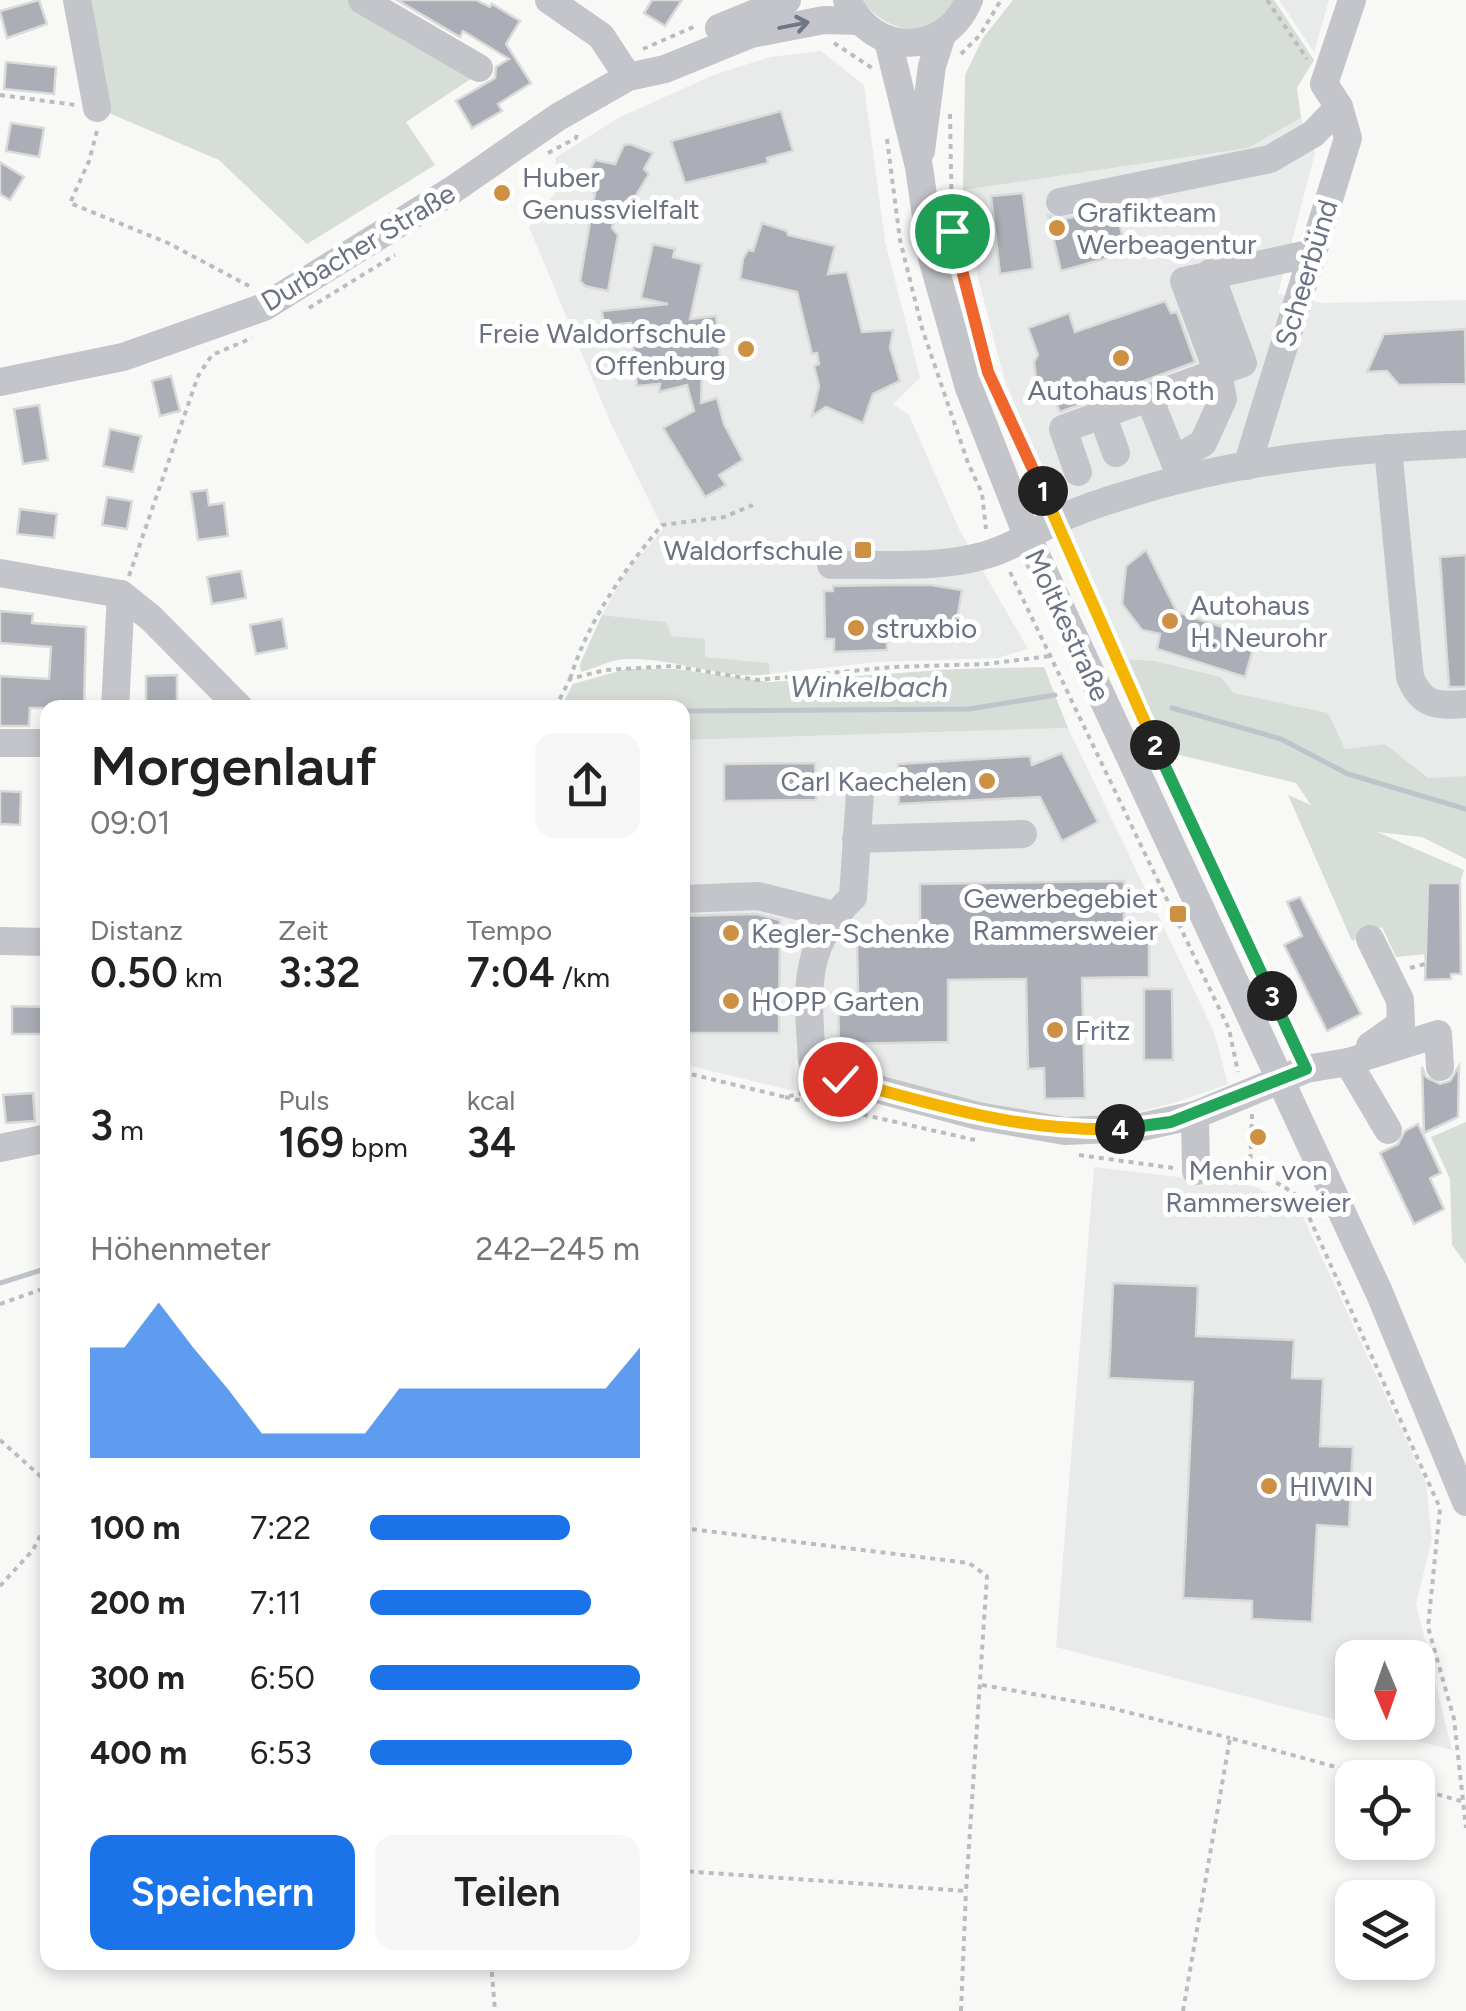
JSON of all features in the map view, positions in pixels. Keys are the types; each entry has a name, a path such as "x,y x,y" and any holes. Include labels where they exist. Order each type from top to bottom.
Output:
{"street":[{"path":"76,0 97,108"},
{"path":"362,0 479,68"},
{"path":"548,0 602,36 632,76"},
{"name":"Durbacher Straße","path":"632,76 644,58 787,0"},
{"path":"853,11 888,41 916,44 942,35 962,15 969,0"},
{"path":"1060,202 1270,159 1313,134 1331,96 1352,0"},
{"name":"Durbacher Straße","path":"0,382 123,357 264,307 451,190 558,117 632,76 664,69 751,34 853,11"},
{"name":"Moltkestraße","path":"919,168 932,66 942,35"},
{"name":"Moltkestraße","path":"888,41 919,168 932,258 969,388 1028,538 1294,1074 1466,1502"},
{"name":"Scheerbünd","path":"1247,466 1348,138 1331,96"},
{"path":"1178,471 1203,443 1223,399 1218,373 1184,281 1313,253"},
{"path":"1078,472 1063,429 1218,373"},
{"path":"1149,398 1178,471"},
{"path":"1102,414 1116,454"},
{"path":"831,565 950,562 981,557 1028,538 1057,520 1178,471 1247,466 1345,450 1466,444"},
{"path":"1388,448 1410,677 1416,693 1426,702 1466,704"},
{"path":"0,573 121,594 151,618 232,700"},
{"path":"116,700 121,594"},
{"path":"0,742 40,743"},
{"path":"860,793 853,896 834,915 807,974 812,1060 840,1079 978,1116 1064,1131 1137,1128 1195,1114 1294,1074 1438,1034 1440,1066"},
{"path":"856,839 1023,834"},
{"path":"690,899 758,896 834,915"},
{"path":"1348,1062 1401,1024 1400,1000 1370,939"},
{"path":"0,942 40,942"},
{"path":"1348,1062 1388,1130"},
{"path":"1195,1114 1196,1171"},
{"path":"0,1148 40,1140"}],"path":[{"path":"1267,0 1331,96"},
{"path":"829,39 875,70"},
{"path":"0,95 97,108 89,161 70,203 168,243 254,288"},
{"path":"950,100 952,231 960,267"},
{"path":"541,157 576,138 580,124"},
{"path":"305,310 400,252"},
{"path":"121,594 198,376 212,354 258,335"},
{"path":"1002,405 1057,520 1294,1074"},
{"path":"559,700 577,656 623,571 662,525 724,516 753,505"},
{"path":"1015,578 1229,1030 1236,1068 1254,1121 1250,1171"},
{"path":"570,679 605,670 673,666 757,680 1050,656"},
{"path":"690,1074 785,1097 810,1092 816,1081 812,1060"},
{"path":"1196,1171 1250,1171 1276,1179 1301,1198 1440,1508 1428,1628 1454,1720 1466,1828"},
{"path":"0,1304 40,1291"},
{"path":"0,1440 40,1476"},
{"path":"690,1529 969,1562 988,1576 961,2011"},
{"path":"0,1586 33,1550 40,1536"},
{"path":"982,1685 1106,1706 1335,1767"},
{"path":"1184,2011 1230,1738"},
{"path":"1435,1794 1463,1801"},
{"path":"690,1872 966,1891"},
{"path":"492,1970 494,2011"}],"shaded area":[{"path":"77,0 349,0 472,78 406,122 435,165 307,244 219,160 97,108"},
{"path":"861,0 955,0 934,23 909,29 884,20"},
{"path":"1013,0 1274,0 1314,60 1297,88 1301,118 1248,148 963,190 965,75 983,38"},
{"path":"1279,0 1329,0 1314,52"},
{"name":"Freie Waldorfschule Offenburg","path":"821,51 864,85 885,241 920,378 893,404 909,415 960,531 1028,649 998,658 876,662 770,674 769,663 704,657 672,636 666,622 602,615 626,572 663,529 612,426 529,227 559,188 555,158 618,118 716,74 770,57"},
{"path":"1301,118 1315,153 1278,294 1322,303 1466,300 1466,776 1430,778 1385,744 1345,749 1327,713 1234,693 1221,677 1155,661 1126,659 1005,382 976,270 963,190 1248,148"},
{"path":"602,615 666,622 672,636 705,639 705,657 769,663 770,674 736,674 645,659 610,662 581,672 580,664"},
{"path":"1126,659 1155,661 1221,677 1234,693 1328,713 1345,749 1385,744 1429,778 1466,776 1466,859 1422,837 1377,832 1464,870 1460,883 1428,884 1428,954 1396,957 1382,927 1352,941 1288,795 1311,805 1296,783 1167,752 1127,671"},
{"path":"1044,667 1068,728 690,740 690,700 565,700 573,684 626,669 675,669 769,682"},
{"path":"1068,728 1214,1032 1228,1084 1109,1119 1036,1116 795,1060 794,1091 690,1066 690,740"},
{"path":"1466,1122 1466,1264 1452,1245 1450,1179 1431,1137"},
{"path":"1094,1167 1254,1186 1299,1208 1426,1483 1432,1539 1416,1604 1425,1640 1335,1640 1335,1720 1056,1647"},
{"path":"1435,1681 1452,1750 1414,1740 1435,1740"}],"building":[{"path":"39,0 47,24 7,38 0,11"},
{"path":"397,0 476,0 490,7 492,4 520,21 506,44 531,83 498,104 502,111 472,128 456,101 495,78 496,67 509,59 463,31 460,37"},
{"path":"652,0 682,0 665,26 644,13"},
{"path":"6,62 56,67 54,94 4,89"},
{"path":"781,111 793,151 767,158 768,163 685,183 671,141"},
{"path":"11,123 44,128 39,157 6,151"},
{"path":"624,145 653,153 644,169 649,174 634,199 629,198 617,210 612,228 618,235 608,291 585,286 580,281 595,193 582,185 595,160 615,164"},
{"path":"0,162 24,177 10,200 0,194"},
{"path":"1023,193 1033,269 1000,274 991,196"},
{"path":"1116,208 1126,253 1061,271 1048,215 1064,219"},
{"path":"762,223 787,231 788,235 835,246 828,274 847,272 862,332 893,330 890,348 900,381 873,394 863,423 826,407 812,416 819,386 814,366 819,364 817,353 812,354 797,292 740,279 743,259 748,250 753,251"},
{"path":"653,244 675,249 673,257 702,264 690,319 716,316 721,368 702,370 701,403 717,398 724,424 743,460 719,475 726,485 705,497 663,428 694,411 687,385 659,392 660,384 637,386 631,323 604,326 602,311 668,304 641,298"},
{"name":"Autohaus Roth","path":"1165,301 1171,313 1177,312 1195,362 1060,412 1050,387 1036,378 1034,362 1038,355 1028,328 1069,313 1075,332"},
{"path":"1465,329 1466,384 1399,385 1387,371 1367,372 1384,334"},
{"path":"171,376 180,411 160,416 152,381"},
{"path":"39,405 48,460 23,464 14,409"},
{"path":"110,429 141,436 133,472 103,466"},
{"path":"207,490 209,505 224,503 228,536 198,540 191,492"},
{"path":"107,497 132,501 127,529 102,525"},
{"path":"20,509 57,514 54,538 17,534"},
{"name":"Autohaus H. Neurohr","path":"1146,550 1177,612 1256,638 1245,677 1157,649 1160,634 1142,630 1122,604 1126,566"},
{"path":"1466,555 1466,687 1449,687 1440,557"},
{"path":"241,571 246,598 212,604 207,577"},
{"path":"931,585 962,590 954,637 927,633 926,638 887,638 887,650 834,652 834,639 825,639 824,591 833,591 833,586"},
{"path":"0,611 33,614 32,623 86,627 84,700 40,700 40,708 30,708 29,726 0,726 0,676 49,679 51,647 0,643"},
{"path":"282,619 287,648 256,654 250,625"},
{"path":"177,675 177,700 146,700 146,676"},
{"name":"Carl Kaechelen","path":"1062,753 1098,822 1062,841 1040,797 899,804 898,764 1030,756 1032,765"},
{"path":"815,763 816,800 724,801 724,764"},
{"path":"0,791 21,792 20,825 0,824"},
{"path":"1124,881 1124,934 1149,933 1149,977 1082,978 1085,1098 1045,1099 1044,1068 1028,1069 1026,979 948,980 948,1042 839,1044 838,992 858,992 857,941 862,936 920,935 920,884"},
{"path":"1428,883 1460,883 1461,974 1451,974 1451,979 1425,980"},
{"path":"1300,897 1361,1014 1327,1031 1284,945 1302,936 1287,902"},
{"path":"756,914 780,920 779,1033 690,1033 690,916"},
{"path":"1144,989 1172,989 1173,1060 1144,1060"},
{"path":"12,1006 40,1007 40,1034 12,1034"},
{"path":"1459,1066 1458,1117 1424,1133 1422,1067 1426,1077 1440,1084 1450,1081"},
{"path":"33,1093 35,1121 6,1123 3,1095"},
{"path":"1418,1124 1441,1173 1430,1178 1444,1209 1414,1224 1380,1153 1398,1144 1405,1131"},
{"name":"HIWIN","path":"1113,1283 1198,1286 1196,1336 1294,1340 1292,1378 1323,1379 1320,1446 1353,1447 1349,1527 1317,1525 1312,1622 1252,1619 1252,1601 1183,1598 1193,1382 1109,1378"}],"waterway":[{"name":"Winkelbach","path":"690,711 969,709 1055,695"},
{"name":"Winkelbach","path":"1172,708 1281,739 1348,774 1466,809"},
{"path":"0,1283 40,1270"}],"place":[{"name":"Huber Genussvielfalt","path":"502,193"},
{"name":"Grafikteam Werbeagentur","path":"1057,228"},
{"name":"Freie Waldorfschule Offenburg","path":"746,349"},
{"name":"Autohaus Roth","path":"1121,358"},
{"name":"Waldorfschule","path":"863,550"},
{"name":"Autohaus H. Neurohr","path":"1170,621"},
{"name":"struxbio","path":"856,628"},
{"name":"Carl Kaechelen","path":"987,781"},
{"name":"Gewerbegebiet Rammersweier","path":"1178,914"},
{"name":"Kegler-Schenke","path":"731,933"},
{"name":"HOPP Garten","path":"731,1001"},
{"name":"Fritz","path":"1055,1030"},
{"name":"Menhir von Rammersweier","path":"1258,1137"},
{"name":"HIWIN","path":"1269,1486"}],"route":[{"path":"840,1079 978,1116 1064,1131 1137,1128 1171,1122 1306,1069 1106,640 1057,520 1008,422 988,372 952,231"}]}
